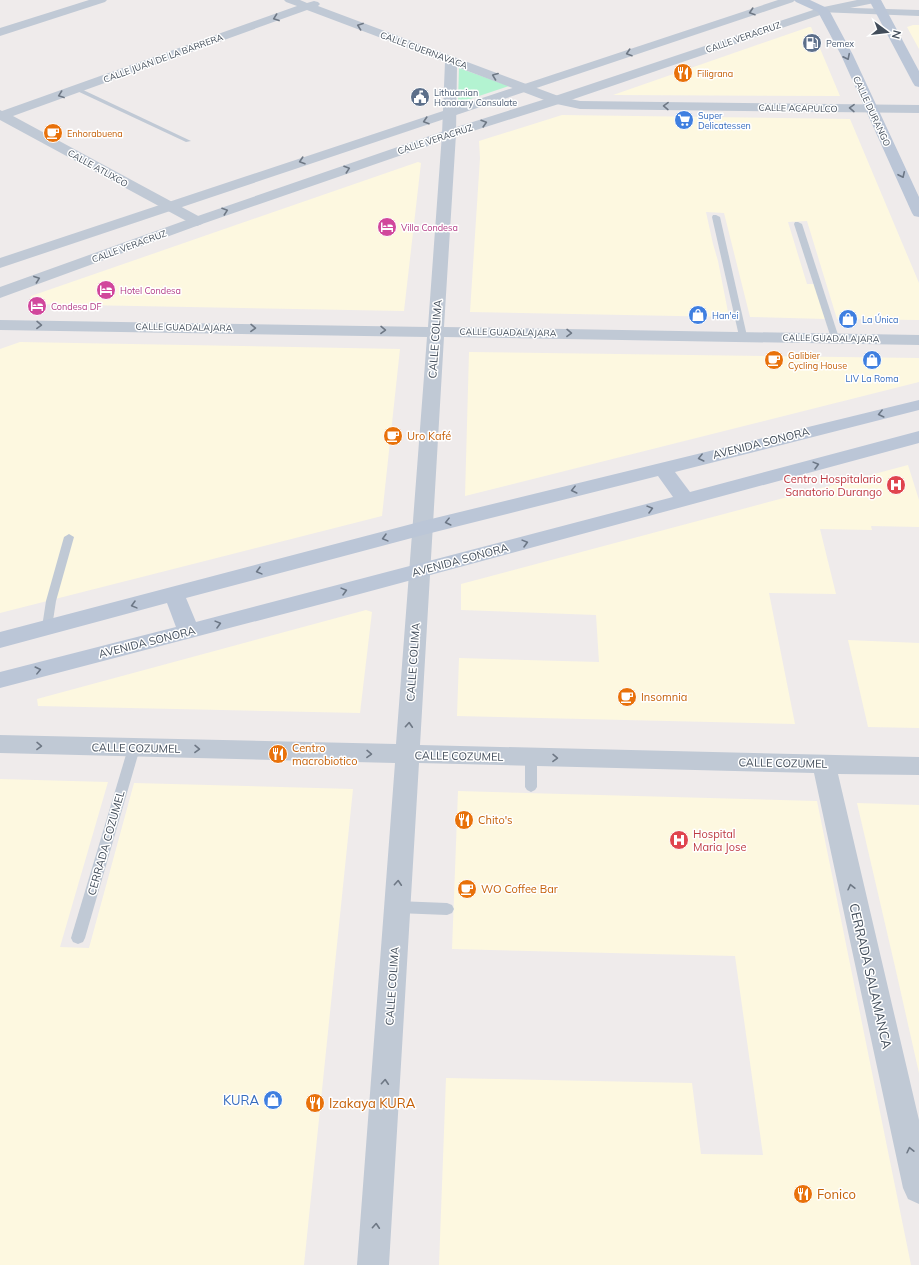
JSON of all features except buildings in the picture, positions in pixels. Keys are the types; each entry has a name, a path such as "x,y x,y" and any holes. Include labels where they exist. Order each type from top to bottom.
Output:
{"main road":[{"path":"800,0 823,10"},
{"path":"877,4 919,83"},
{"name":"CALLE DURANGO","path":"823,10 847,55 919,212"},
{"name":"AVENIDA SONORA","path":"0,640 423,528 919,405"},
{"name":"AVENIDA SONORA","path":"0,680 420,571 919,437"},
{"path":"662,468 686,500"},
{"path":"174,594 189,631"}],"street":[{"path":"0,32 101,0"},
{"name":"CALLE CUERNAVACA","path":"290,0 557,100"},
{"name":"CALLE JUAN DE LA BARRERA","path":"1,115 326,0"},
{"name":"CALLE VERACRUZ","path":"0,293 197,221 449,123 525,88 789,0"},
{"name":"CALLE VERACRUZ","path":"0,263 168,206 449,123 557,100 823,10 877,4 919,13"},
{"name":"CALLE COLIMA","path":"373,1265 436,331 449,123 451,60"},
{"name":"CALLE ACAPULCO","path":"557,100 580,105 919,109"},
{"name":"CALLE ATLIXCO","path":"1,115 197,221"},
{"name":"CALLE GUADALAJARA","path":"0,325 919,340"},
{"name":"CALLE COZUMEL","path":"0,744 407,755 919,766"},
{"name":"CERRADA SALAMANCA","path":"824,764 919,1188"}],"lane":[{"path":"77,89 188,141"},
{"path":"716,217 743,336"},
{"path":"798,224 835,338"},
{"path":"47,628 50,601 69,537"},
{"name":"CERRADA COZUMEL","path":"78,938 134,748"},
{"path":"530,787 531,757"},
{"path":"397,907 447,908"}],"shaded area":[{"path":"919,25 919,49 907,27"},
{"path":"811,27 840,96 613,95"},
{"path":"562,115 850,119 919,283 919,320 837,319 807,221 788,222 807,284 815,284 826,319 750,317 724,213 706,212 718,261 729,317 470,312 480,158 479,141"},
{"path":"418,162 421,163 404,311 28,304 31,296"},
{"path":"20,342 400,349 382,516 0,613 0,349"},
{"path":"469,352 919,358 919,382 465,496"},
{"path":"908,465 919,500 919,527 871,526 872,530 820,529 836,594 769,593 795,724 457,716 459,658 599,662 596,615 461,610 461,584"},
{"path":"366,610 372,612 360,713 38,706 37,699"},
{"path":"848,640 919,643 919,728 868,727"},
{"path":"0,779 108,782 60,947 89,948 134,783 353,789 304,1265 0,1265"},
{"path":"458,791 817,801 911,1265 439,1265 446,1078 692,1083 701,1154 763,1155 735,956 452,949"},
{"path":"857,803 919,805 919,1073 896,971"}],"green space":[{"path":"459,68 509,86 458,103"}],"place":[{"name":"Pemex","path":"812,43"},
{"name":"Filigrana","path":"683,73"},
{"name":"Lithuanian Honorary Consulate","path":"420,97"},
{"name":"Super Delicatessen","path":"684,120"},
{"name":"Enhorabuena","path":"53,133"},
{"name":"Villa Condesa","path":"387,227"},
{"name":"Hotel Condesa","path":"106,290"},
{"name":"Condesa DF","path":"37,306"},
{"name":"Han'ei","path":"698,315"},
{"name":"La Única","path":"848,319"},
{"name":"Galibier Cycling House","path":"774,360"},
{"name":"LIV La Roma","path":"872,360"},
{"name":"Uro Kafé","path":"393,436"},
{"name":"Centro Hospitalario Sanatorio Durango","path":"896,485"},
{"name":"Insomnia","path":"627,697"},
{"name":"Centro macrobiotico","path":"278,754"},
{"name":"Chito's","path":"464,820"},
{"name":"Hospital Maria Jose","path":"679,840"},
{"name":"WO Coffee Bar","path":"467,889"},
{"name":"KURA","path":"273,1100"},
{"name":"Izakaya KURA","path":"315,1103"},
{"name":"Fonico","path":"803,1194"}]}
